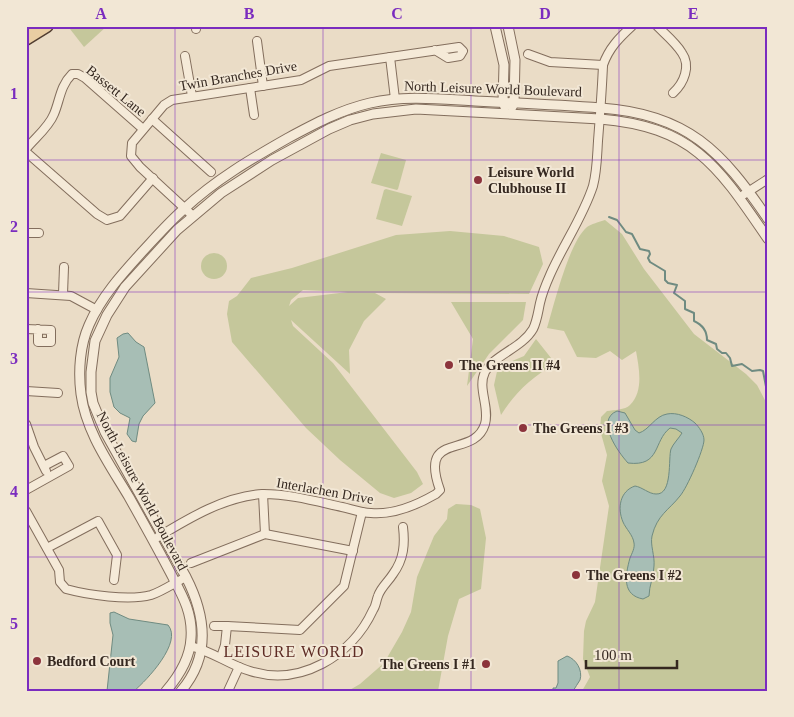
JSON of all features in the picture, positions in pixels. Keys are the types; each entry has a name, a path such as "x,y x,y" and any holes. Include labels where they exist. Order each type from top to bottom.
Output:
{"main road":[{"path":"26,39 46,26"}],"street":[{"path":"495,26 504,65 503,102 508,114"},
{"path":"508,26 515,60 514,103 508,114"},
{"path":"528,54 550,62 603,65 615,43 632,26"},
{"path":"657,26 682,53 686,62 681,86 673,93"},
{"path":"257,41 263,86"},
{"name":"Twin Branches Drive","path":"193,216 140,167 131,156 132,143 164,106 172,100 301,80 329,66 435,50"},
{"path":"185,56 192,96"},
{"path":"390,57 395,99"},
{"name":"Interlachen Drive","path":"158,538 220,504 235,498 263,494 298,497 362,512 378,513 396,511 413,505 436,494 440,490 434,471 437,456 446,449 476,438 485,427 487,417 483,385 485,372 491,365 524,341 536,321 545,286 593,186 596,169 603,65"},
{"name":"Bassett Lane","path":"26,150 54,115 65,80 72,74 78,74 85,78 143,129"},
{"path":"250,88 254,115"},
{"name":"North Leisure World Boulevard","path":"181,691 194,672 201,649 202,629 200,613 193,591 186,577 158,538 94,437 83,406 80,378 84,337 97,310 128,268 185,208 240,166 324,118 365,104 414,98 618,109 651,115 685,130 703,142 723,160 749,191 768,220"},
{"name":"North Leisure World Boulevard","path":"166,691 183,668 190,646 192,637 190,615 158,538 96,412 91,392 91,365 95,342 116,300 177,230 221,193 272,160 329,129 362,116 388,111 416,109 600,119 623,121 649,127 679,139 697,150 716,168 740,197 768,239"},
{"path":"152,119 211,172"},
{"path":"26,150 97,214 107,220 120,216 153,178"},
{"path":"740,197 768,179"},
{"path":"26,233 39,233"},
{"path":"63,294 64,267"},
{"path":"26,292 63,294 79,299 97,310"},
{"path":"26,329 38,329"},
{"path":"26,391 58,393"},
{"path":"26,424 34,447 50,477"},
{"path":"26,490 69,466 63,456 44,466"},
{"path":"263,494 265,534"},
{"path":"26,511 30,527 47,548 60,570 61,585 70,590 135,598 152,594 186,577"},
{"path":"214,626 300,630 344,586 362,512"},
{"path":"47,548 98,521 117,555 114,580"},
{"path":"190,646 221,657 239,667 270,676 297,673 324,664 346,648 370,618 382,587 401,562 404,548 404,527"},
{"path":"191,563 265,534 352,551"},
{"path":"221,657 225,645 227,626"},
{"path":"228,691 239,667"}],"green space":[{"path":"72,26 107,26 84,47 70,29"},
{"path":"381,153 406,160 397,190 371,183"},
{"path":"384,190 412,196 402,226 376,219"},
{"path":"605,220 622,234 644,269 694,334 746,374 757,385 768,406 768,691 582,691 590,677 583,659 584,631 586,621 595,602 609,506 602,481 607,455 600,430 601,417 607,411 622,409 630,405 639,386 639,372 636,351 622,360 610,351 596,358 577,357 564,331 547,328 563,274 574,246 587,227"},
{"path":"450,231 504,236 539,247 543,264 529,294 375,293 386,299 364,321 349,350 350,374 291,320 293,326 333,363 417,472 423,484 411,493 394,498 380,493 340,460 306,428 232,342 227,314 229,301 237,296 251,278 292,268 396,235","holes":["303,290 348,292 298,298 289,306 291,300"]},
{"path":"214,253 223,257 227,266 223,275 214,279 205,275 201,266 205,257"},
{"path":"451,302 526,302 523,320 489,354 467,386 473,339"},
{"path":"536,339 555,363 525,386 512,399 501,415 494,385 498,367 524,356"},
{"path":"456,504 471,505 480,509 486,538 481,589 459,599 448,636 438,691 348,691 360,684 384,663 402,632 411,612 417,577 434,536 447,519 448,509"}],"shaded area":[{"path":"128,333 136,342 144,347 155,403 143,416 139,424 136,442 132,441 127,434 130,418 120,413 114,407 110,392 110,378 119,357 117,338"},
{"path":"617,411 625,413 635,430 639,433 663,415 675,414 682,416 695,423 704,438 695,468 687,485 680,496 660,518 654,529 652,536 653,574 649,596 643,599 636,597 628,589 626,578 634,545 632,537 621,517 621,501 626,492 635,486 656,494 661,493 665,489 669,475 671,449 682,433 670,428 651,457 639,463 628,463 614,444 608,429 608,421 611,415"},
{"path":"114,612 129,619 168,625 171,632 171,641 162,660 134,691 107,691 113,635 110,613"},
{"path":"567,656 578,665 581,676 580,680 573,691 553,691 553,688 556,688 558,683 558,661"}],"waterway":[{"path":"609,217 617,220 626,232 632,234 640,249 649,251 648,258 650,262 665,271 665,280 668,283 677,285 674,293 685,301 685,309 694,313 694,321 704,329 707,340 716,344 717,349 722,353 726,353 730,358 732,366 742,364 752,371 763,371 768,397"}],"place":[{"name":"Leisure World Clubhouse II","path":"478,180"},
{"name":"The Greens II #4","path":"449,365"},
{"name":"The Greens I #3","path":"523,428"},
{"name":"The Greens I #2","path":"576,575"},
{"name":"Bedford Court","path":"37,661"},
{"name":"The Greens I #1","path":"486,664"}],"district":[{"name":"LEISURE WORLD","path":"294,651"}]}
